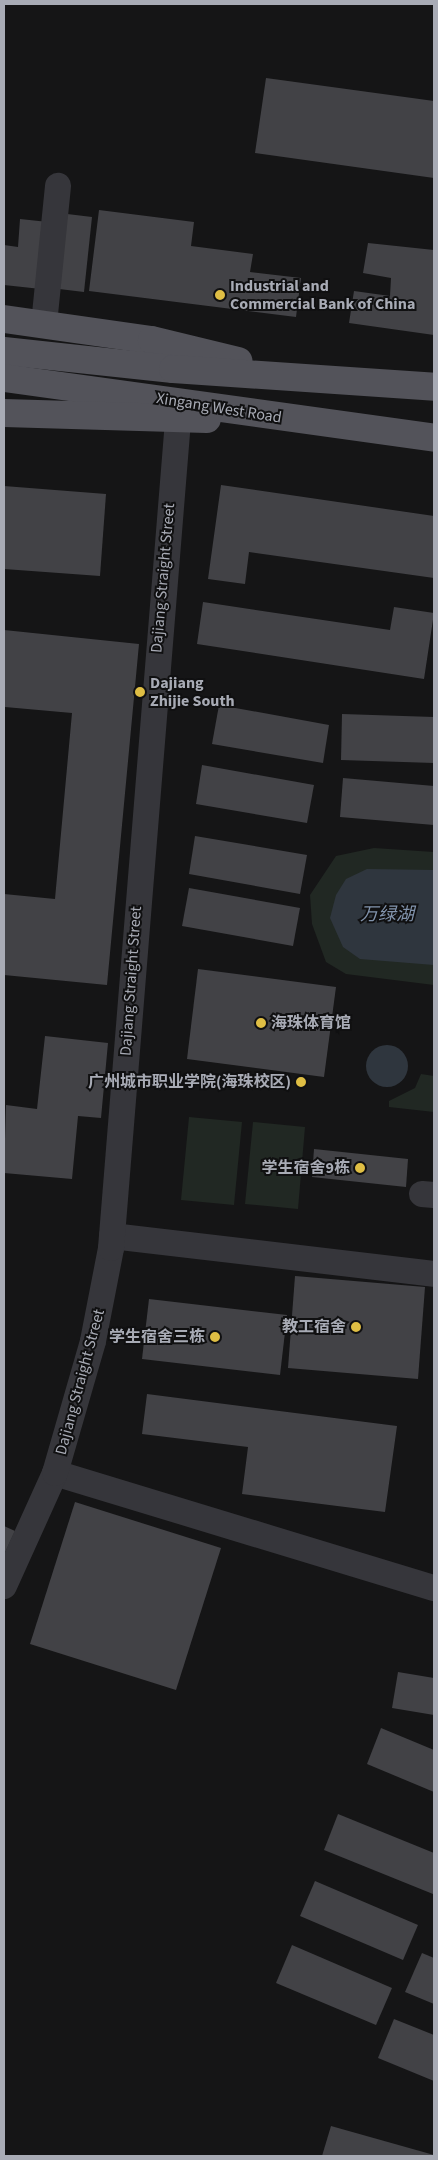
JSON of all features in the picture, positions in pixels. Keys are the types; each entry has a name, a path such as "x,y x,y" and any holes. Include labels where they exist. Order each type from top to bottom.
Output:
{"main road":[{"path":"4,319 177,345 293,376"},
{"name":"Xingang West Road","path":"4,351 434,387"},
{"name":"Xingang West Road","path":"4,378 434,438"},
{"path":"4,413 178,420 281,417"}],"street":[{"path":"44,324 58,186"},
{"name":"Dajiang Straight Street","path":"4,1586 54,1473 93,1342 112,1236 178,420"},
{"path":"112,1236 434,1274"},
{"path":"54,1473 434,1588"}],"shaded area":[{"path":"374,848 434,852 434,985 346,974 326,962 312,924 310,895 336,856"},
{"path":"421,1074 434,1076 434,1112 389,1107 389,1101 415,1088"},
{"path":"189,1117 242,1122 234,1205 181,1200"},
{"path":"253,1122 305,1127 298,1209 245,1204"}],"water":[{"name":"万绿湖","path":"367,869 434,870 434,965 360,959 343,947 330,918 336,895 346,879"},
{"path":"383,1045 391,1045 402,1051 408,1066 402,1081 391,1087 383,1087 372,1081 366,1070 366,1062 372,1051"}],"building":[{"path":"266,78 434,101 434,178 255,153"},
{"path":"99,210 194,222 191,246 253,254 250,272 301,278 296,317 89,291"},
{"path":"59,213 92,217 84,292 51,288"},
{"path":"20,219 48,222 41,289 4,285 4,245 18,247"},
{"path":"368,243 434,250 434,335 349,323 354,291 390,296 391,278 363,273"},
{"path":"221,485 434,516 434,578 249,552 245,584 208,579"},
{"path":"4,486 106,494 100,576 4,569"},
{"path":"203,602 390,630 394,607 434,613 424,679 197,644"},
{"path":"4,630 139,644 107,985 4,975 4,894 55,899 72,713 5,707 4,711"},
{"path":"219,705 329,725 323,763 212,744"},
{"path":"342,714 434,717 434,763 341,760"},
{"path":"202,765 314,785 307,823 196,804"},
{"path":"343,778 434,786 434,825 340,817"},
{"path":"195,836 307,855 300,894 189,874"},
{"path":"189,888 300,908 293,946 182,926"},
{"name":"海珠体育馆","path":"198,969 336,987 324,1077 187,1059"},
{"path":"45,1036 108,1043 101,1118 78,1116 72,1179 4,1173 6,1105 37,1109"},
{"name":"学生宿舍9栋","path":"314,1149 408,1159 406,1187 312,1177"},
{"name":"教工宿舍","path":"295,1276 425,1287 418,1379 288,1368"},
{"name":"学生宿舍三栋","path":"149,1299 287,1315 280,1375 142,1359"},
{"path":"147,1394 397,1426 385,1512 242,1494 248,1447 142,1434"},
{"path":"75,1502 221,1548 176,1690 30,1644"},
{"path":"4,1526 15,1531 4,1555"},
{"path":"398,1672 434,1678 434,1715 392,1708"},
{"path":"381,1728 434,1750 434,1792 367,1764"},
{"path":"338,1814 434,1853 433,1894 324,1850"},
{"path":"315,1881 418,1925 403,1960 300,1916"},
{"path":"292,1945 392,1988 376,2025 276,1983"},
{"path":"422,1953 434,1958 434,2004 405,1992"},
{"path":"394,2019 434,2035 434,2081 378,2058"},
{"path":"331,2126 434,2155 434,2156 322,2156"}],"place":[{"name":"Industrial and Commercial Bank of China","path":"220,295"},
{"name":"Dajiang Zhijie South","path":"140,692"},
{"name":"海珠体育馆","path":"261,1023"},
{"name":"广州城市职业学院(海珠校区)","path":"301,1082"},
{"name":"学生宿舍9栋","path":"360,1168"},
{"name":"教工宿舍","path":"356,1327"},
{"name":"学生宿舍三栋","path":"215,1337"}]}
